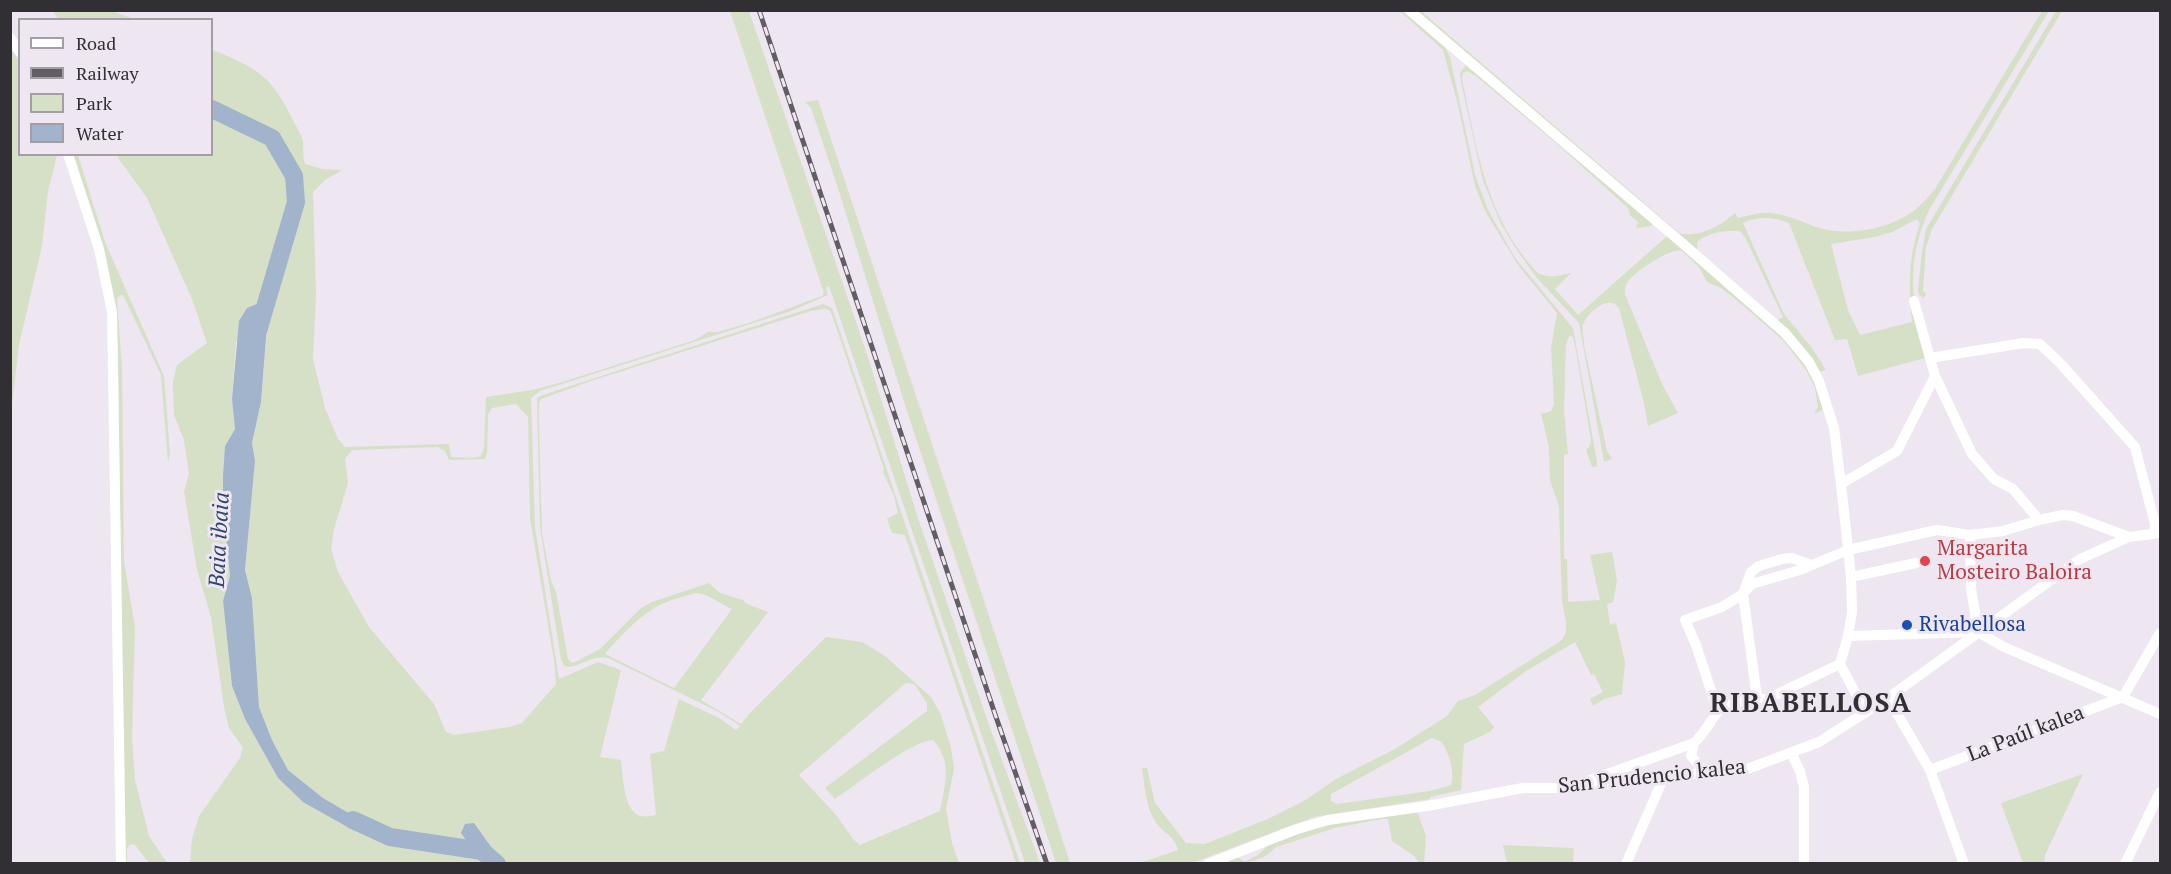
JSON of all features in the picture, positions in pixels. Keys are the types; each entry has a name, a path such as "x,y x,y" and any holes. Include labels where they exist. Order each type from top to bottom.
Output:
{"street":[{"path":"1409,10 1785,333 1809,362 1819,381 1834,428 1851,577 1852,612 1848,636 1839,664 1767,699 1756,698 1725,707 1718,712 1703,735 1694,743 1567,788"},
{"path":"69,156 99,249 112,312 121,864"},
{"path":"1914,301 1935,376 1972,454 1994,479 2013,489 2039,520"},
{"path":"1930,358 2024,343 2040,344 2061,364 2135,447 2156,524 2155,539 2160,544"},
{"path":"1841,484 1897,451 1935,376"},
{"path":"1718,712 1685,620 1722,607 1743,594 1752,584 1811,566 1848,550 1937,530 1970,535 2003,531 2063,515 2073,516 2129,537 2157,534"},
{"path":"2110,529 2112,544"},
{"path":"1970,535 1971,588 1978,632"},
{"name":"San Prudencio kalea","path":"1208,864 1328,819 1426,806 1522,788 1567,788 1662,779 1706,772 1743,771 1819,742 1887,698 2080,560 2129,537"},
{"path":"1756,698 1743,594 1751,572 1759,566 1788,558 1811,566"},
{"path":"1851,577 1916,563"},
{"path":"1848,636 1978,632 2004,647 2160,714"},
{"path":"2123,697 2160,633"},
{"path":"1839,664 1865,711"},
{"name":"La Paúl kalea","path":"1930,770 2123,697"},
{"path":"1887,698 1930,770 1964,864"},
{"path":"1694,743 1691,756 1706,772"},
{"path":"1791,753 1800,771 1804,788 1804,864"},
{"path":"1626,864 1662,779"},
{"path":"2126,864 2160,792"}],"green space":[{"path":"53,11 112,11 131,18 57,18"},
{"path":"730,11 749,11 866,351 918,518 989,725 1040,863 1025,863 829,286 826,288 828,295 791,311 540,391 531,398 535,527 559,679 598,662 621,670 600,757 621,760 627,800 635,813 641,816 656,815 650,754 664,751 679,699 719,718 736,730 740,726 717,711 608,658 595,658 575,666 564,666 540,528 537,398 823,304 832,308 1020,863 1016,863 905,535 892,533 887,519 898,513 894,496 883,472 884,469 832,315 829,310 824,309 811,311 541,399 539,425 542,533 568,659 573,663 600,649 641,608 652,602 709,583 720,593 743,600 747,604 768,612 701,700 741,724 826,637 862,642 885,656 931,697 941,715 951,748 954,769 946,809 952,843 959,863 507,863 492,848 474,823 480,860 484,863 190,863 192,839 199,816 240,758 243,748 229,728 224,707 211,617 197,570 184,491 189,474 184,440 174,415 173,382 177,365 207,343 192,299 147,198 117,156 213,156 213,50 251,68 270,83 278,93 301,136 305,164 322,169 342,170 325,180 313,192 316,293 313,359 325,408 338,439 345,447 449,444 451,457 481,456 484,448 486,397 559,383 695,340 708,332 718,332 749,323 822,296 824,293","holes":["268,313 261,402 252,443 255,461 245,570 252,598 259,707 272,740 288,770 323,798 352,815 367,820 303,802 278,778 245,719 232,686 223,601 230,576 223,510 225,446 235,429 232,399 236,342","516,404 528,417 530,518 556,684 522,723 510,727 454,735 446,732 434,704 369,627 338,572 331,549 334,529 348,483 345,459 352,450 438,447 445,451 449,460 485,459 488,414 492,408","695,593 705,595 732,609 674,688 605,654 643,616 667,602","906,683 914,684 927,703 927,711 825,788 835,799 898,755 923,742 933,740 943,757 946,774 940,811 860,845 799,775"]},
{"path":"1400,11 1403,11 1445,47 1450,57 1475,175 1488,210 1515,258 1573,328 1597,466 1592,467 1586,450 1591,440 1576,351 1573,337 1569,336 1566,344 1564,411 1568,454 1564,455 1564,559 1567,559 1568,602 1600,600 1590,555 1612,552 1617,581 1613,602 1607,604 1610,625 1616,623 1625,662 1622,694 1604,699 1593,706 1590,699 1603,692 1594,674 1591,675 1575,642 1526,671 1478,707 1494,727 1490,732 1464,744 1461,790 1430,797 1430,799 1314,817 1192,863 1137,864 1178,850 1171,837 1158,825 1152,815 1147,802 1142,768 1147,768 1155,803 1186,843 1205,844 1270,818 1304,801 1336,779 1395,749 1447,716 1458,701 1475,695 1562,640 1566,632 1562,602 1559,506 1550,481 1549,447 1541,414 1551,411 1554,404 1551,348 1557,313 1518,265 1485,211 1475,186 1458,105 1443,50","holes":["1432,738 1442,742 1451,763 1451,785 1430,791 1337,804 1331,801 1331,794"]},
{"path":"1415,11 1421,11 1679,233 1694,234 1709,230 1735,213 1738,218 1762,213 1777,214 1823,229 1847,232 1884,226 1907,216 1919,207 1935,189 2042,11 2049,11 1929,210 1921,230 1916,249 1913,284 1925,358 1858,376 1847,339 1835,340 1789,223 1766,218 1743,223 1784,314 1812,348 1826,370 1819,372 1776,321 1783,317 1740,231 1723,231 1706,236 1697,242 1697,251","holes":["1918,220 1920,224 1913,248 1910,272 1912,322 1860,335 1848,310 1831,244 1875,237"]},
{"path":"2056,11 2062,11 1932,229 1926,247 1923,291 1926,294 1924,298 1919,295 1918,290 1926,229"},
{"path":"10,48 18,60 18,156 57,156 48,191 42,246 19,345 11,412"},
{"path":"1466,65 1651,220 1652,226 1636,228 1638,222 1630,215 1628,208 1556,143 1476,76 1467,71 1463,73 1462,79 1482,170 1498,213 1508,234 1537,272 1551,276 1571,273 1555,289 1578,315 1666,237 1670,237 1787,341 1812,375 1824,409 1814,414 1818,407 1815,388 1806,370 1783,340 1733,297 1707,282 1699,267 1682,251 1677,251 1661,257 1635,274 1626,285 1625,294 1662,384 1678,413 1648,426 1644,403 1617,306 1608,303 1599,306 1584,321 1584,345 1607,451 1612,459 1604,462 1579,323 1537,278 1514,246 1501,224 1483,181 1461,82 1460,73"},
{"path":"818,100 1070,863 1056,863 906,408 838,188 811,108 805,102"},
{"path":"71,156 78,156 105,242 164,376 170,454 168,462 161,375 121,295 117,298 122,369 124,562 135,627 132,738 135,780 149,836 167,863 149,863 135,845 131,844 127,848 127,863 124,863 118,345"},
{"path":"2083,774 2045,855 2044,863 2023,863 2001,803"},
{"path":"1417,811 1426,836 1424,863 1419,863 1414,856 1392,841 1388,819 1381,819 1335,828 1276,847 1257,860 1243,863 1221,864 1238,857 1244,862 1258,855 1267,846 1320,826"},
{"path":"1503,845 1574,848 1573,863 1507,863"}],"water":[{"path":"259,303 268,312 261,402 252,443 255,461 245,570 252,598 259,707 272,740 288,770 323,798 352,815 367,820 375,828 371,834 351,829 303,802 278,778 245,719 232,686 223,601 230,576 223,510 225,446 235,429 232,399 239,321 247,308"},
{"path":"474,823 492,848 507,863 484,863 480,860 461,833 465,824"}],"waterway":[{"name":"Baia ibaia","path":"213,109 272,138 294,176 296,202 258,331"},
{"name":"Baia ibaia","path":"353,820 390,837 482,851 497,864"}],"railway":[{"path":"759,10 1047,864"}],"place":[{"name":"Margarita Mosteiro Baloira","path":"1925,561"},
{"name":"Rivabellosa","path":"1907,625"}],"district":[{"name":"RIBABELLOSA","path":"1811,704"}]}
